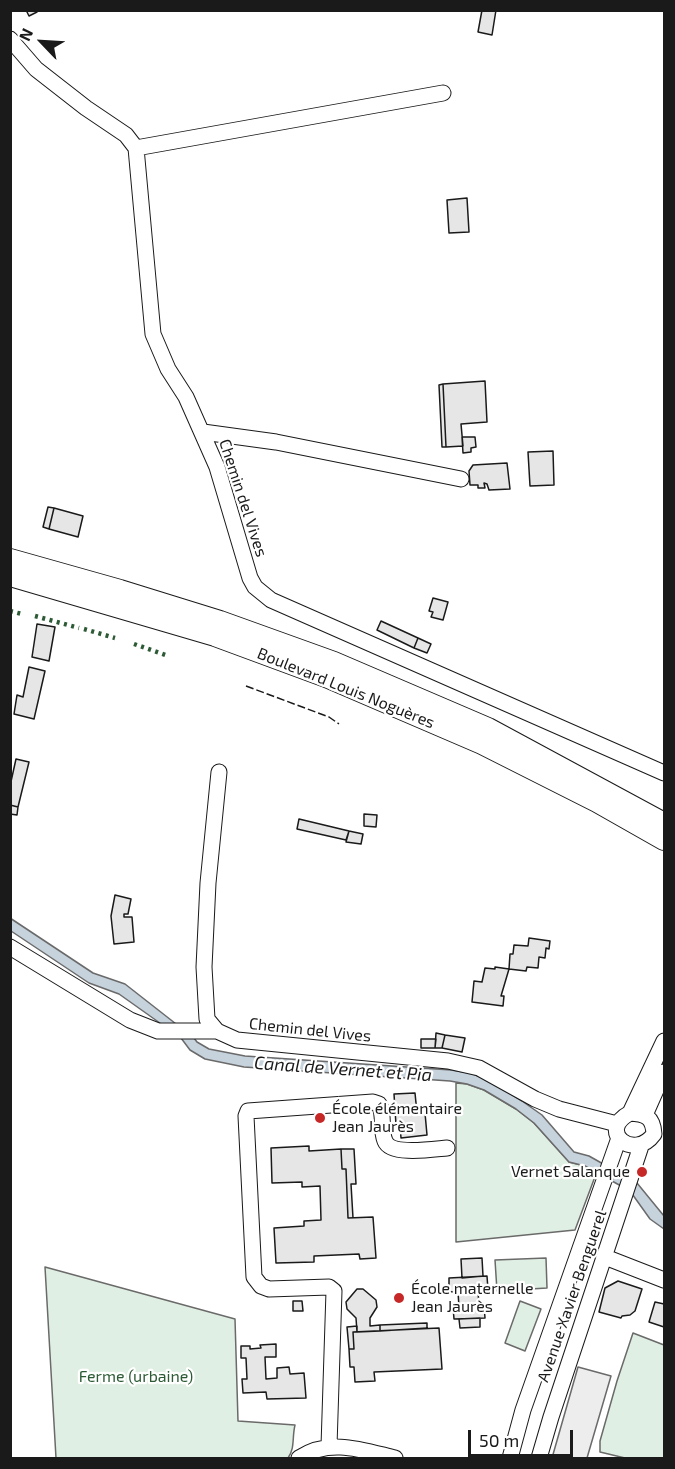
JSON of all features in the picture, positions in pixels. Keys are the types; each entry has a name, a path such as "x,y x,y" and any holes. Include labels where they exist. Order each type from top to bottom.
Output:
{"main road":[{"name":"Boulevard Louis Noguères","path":"10,559 220,621 334,662 488,728 664,822"},
{"name":"Boulevard Louis Noguères","path":"10,576 215,636 326,676 482,744 597,802 664,840"}],"street":[{"path":"10,39 36,69 86,108 126,135 136,148 443,93"},
{"name":"Chemin del Vives","path":"136,148 153,334 168,369 186,397 217,467 250,578 255,587 271,600 573,735 664,773"},
{"path":"202,432 276,442 461,479"},
{"path":"217,1031 207,1019 204,967 208,883 219,772"},
{"path":"10,947 130,1020 158,1031 195,1033 217,1031"},
{"name":"Chemin del Vives","path":"217,1031 237,1040 448,1062 479,1068 535,1099 616,1138 639,1153"},
{"path":"638,1114 664,1041"},
{"path":"638,1114 664,1072"},
{"path":"329,1446 334,1291 329,1287 269,1289 261,1286 254,1277 246,1116 248,1111 373,1102 379,1104 382,1110 385,1141 389,1146 406,1150 447,1148"},
{"path":"616,1138 622,1117 638,1114 653,1124 659,1136 639,1153"},
{"name":"Avenue Xavier Benguerel","path":"510,1458 523,1410 616,1138"},
{"name":"Avenue Xavier Benguerel","path":"539,1458 639,1153"},
{"path":"605,1257 664,1280"},
{"path":"299,1458 310,1451 329,1446 344,1446 395,1458"}],"green space":[{"path":"456,1083 484,1090 516,1109 534,1123 569,1162 585,1166 596,1174 575,1230 456,1242"},
{"path":"546,1258 547,1288 497,1291 495,1260"},
{"name":"Ferme (urbaine)","path":"45,1267 235,1319 238,1421 295,1425 288,1458 56,1458"},
{"path":"520,1301 541,1309 525,1351 505,1343"},
{"path":"633,1333 664,1345 664,1458 625,1458 600,1452 600,1441"}],"shaded area":[{"path":"578,1367 611,1376 587,1458 552,1458"}],"water":[{"name":"Canal de Vernet et Pia","path":"10,918 93,973 125,984 197,1042 209,1049 245,1056 451,1070 470,1073 489,1080 542,1115 574,1152 589,1156 637,1183 664,1216 664,1229 650,1219 630,1191 585,1166 569,1162 534,1123 484,1090 450,1081 244,1067 205,1059 190,1050 181,1038 119,994 89,983 11,931"}],"building":[{"path":"26,10 36,10 37,12 29,16"},
{"path":"482,10 496,10 492,35 478,32"},
{"path":"467,198 469,232 449,233 447,200"},
{"path":"485,381 487,422 461,424 463,446 446,447 443,384"},
{"path":"443,384 446,447 442,447 439,385"},
{"path":"462,437 475,437 476,447 471,448 471,452 463,453"},
{"path":"553,451 554,485 530,486 528,452"},
{"path":"507,463 510,489 489,490 487,484 484,483 485,488 470,485 469,471 473,465"},
{"path":"48,507 54,508 49,529 43,527"},
{"path":"54,508 83,516 78,537 49,529"},
{"path":"433,598 448,602 443,620 431,617 433,612 429,611"},
{"path":"381,621 418,638 414,648 377,630"},
{"path":"37,624 55,627 49,661 32,657"},
{"path":"418,638 431,644 427,653 414,648"},
{"path":"29,667 45,671 34,719 14,714 17,695 23,697"},
{"path":"16,759 29,762 18,807 10,805 10,786"},
{"path":"10,805 18,807 17,815 10,814"},
{"path":"364,814 377,815 376,827 364,826"},
{"path":"299,819 349,831 346,840 297,829"},
{"path":"349,831 363,834 361,844 346,842"},
{"path":"115,895 131,899 128,914 124,914 124,917 132,917 134,942 114,944 111,916"},
{"path":"529,938 550,941 549,949 546,948 545,958 539,957 538,968 527,967 526,971 509,969 510,954 513,954 514,945 528,946"},
{"path":"495,967 509,969 501,996 504,996 503,1006 472,1002 474,981 482,982 485,968 495,969"},
{"path":"436,1033 445,1035 442,1048 435,1048"},
{"path":"445,1035 465,1038 462,1052 442,1048"},
{"path":"421,1039 436,1039 435,1048 421,1048"},
{"path":"415,1093 417,1113 425,1113 427,1135 401,1138 400,1125 396,1125 394,1094"},
{"path":"309,1146 309,1151 341,1149 342,1169 346,1169 348,1218 373,1217 376,1258 360,1259 359,1254 314,1256 314,1262 276,1263 274,1228 304,1226 304,1221 321,1220 320,1186 302,1187 302,1182 272,1183 271,1148"},
{"path":"341,1149 354,1149 356,1184 351,1184 353,1218 348,1218 346,1169 342,1169"},
{"path":"482,1258 483,1276 462,1278 461,1259"},
{"path":"487,1276 488,1290 449,1292 449,1278"},
{"path":"618,1281 642,1289 635,1311 621,1318 599,1312 605,1288"},
{"path":"357,1289 363,1289 376,1300 377,1307 370,1318 370,1326 380,1325 380,1331 357,1332 356,1318 347,1309 346,1302"},
{"path":"478,1291 479,1306 459,1307 458,1292"},
{"path":"293,1301 302,1301 303,1311 293,1311"},
{"path":"655,1302 664,1304 664,1327 649,1322"},
{"path":"484,1305 485,1318 454,1319 453,1307"},
{"path":"480,1318 480,1327 460,1328 459,1319"},
{"path":"427,1323 427,1328 380,1331 380,1325"},
{"path":"357,1326 357,1332 353,1332 354,1349 349,1349 347,1327"},
{"path":"439,1328 442,1369 374,1372 375,1381 355,1382 354,1367 350,1367 349,1349 354,1349 353,1332"},
{"path":"276,1344 276,1357 265,1357 266,1379 277,1378 277,1368 289,1367 290,1374 304,1373 306,1398 267,1399 266,1392 243,1393 242,1379 247,1379 246,1358 241,1358 241,1346 250,1346 250,1349 261,1348 260,1345"}],"hedge":[{"path":"10,611 22,614"},
{"path":"35,616 79,628"},
{"path":"84,629 115,638"},
{"path":"134,644 168,656"}],"fence":[{"path":"246,686 329,717 339,724"}],"place":[{"name":"École élémentaire Jean Jaurès","path":"320,1118"},
{"name":"Vernet Salanque","path":"642,1172"},
{"name":"École maternelle Jean Jaurès","path":"399,1298"}]}
